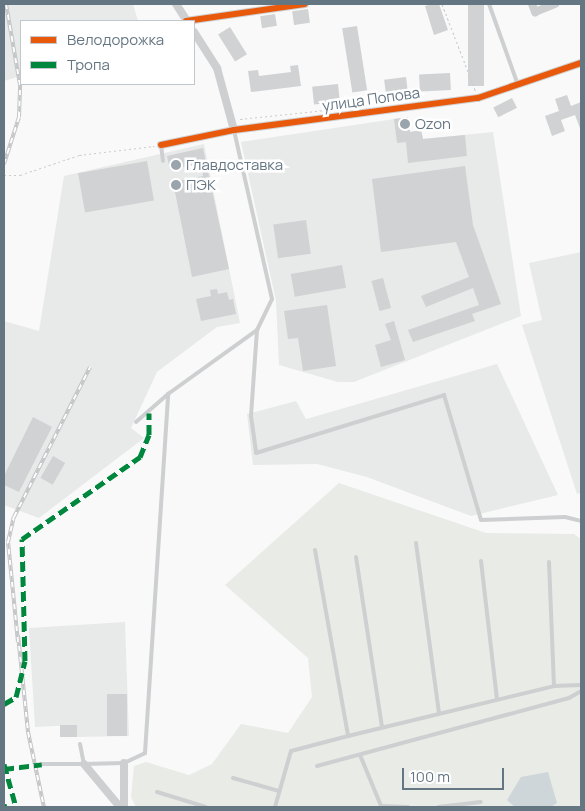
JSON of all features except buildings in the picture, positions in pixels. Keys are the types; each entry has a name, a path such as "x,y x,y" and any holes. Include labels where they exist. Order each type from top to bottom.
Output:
{"street":[{"path":"176,4 186,20"},
{"path":"194,20 305,4"},
{"path":"533,8 555,4"},
{"path":"195,34 217,68 234,130"},
{"name":"улица Попова","path":"161,145 234,130 477,95 518,85 581,64"},
{"path":"124,763 124,807"},
{"path":"84,764 120,807"}],"lane":[{"path":"489,4 518,85"},
{"path":"234,130 272,299 257,330 250,416 256,453 444,395 481,520 565,517 581,521"},
{"path":"161,145 162,161"},
{"path":"136,422 168,394 257,330"},
{"path":"42,764 124,763 145,753 168,394"},
{"path":"416,543 439,713"},
{"path":"315,550 348,736"},
{"path":"356,557 382,727"},
{"path":"481,561 497,698"},
{"path":"549,562 554,686"},
{"path":"274,807 291,751 497,698 554,686 581,685"},
{"path":"317,766 568,698 581,691"},
{"path":"80,744 84,764"},
{"path":"360,755 382,806 408,807"},
{"path":"233,778 279,791"},
{"path":"158,792 206,807"},
{"path":"438,807 481,802"}],"path":[{"path":"442,4 477,95"},
{"path":"477,95 482,90"},
{"path":"468,94 477,95"},
{"path":"232,120 340,108"},
{"path":"4,175 20,175 79,155 161,145"}],"shaded area":[{"path":"4,4 133,4 138,20 20,20 20,76 4,81"},
{"path":"408,117 410,132 421,130 423,139 493,132 521,316 354,382 338,382 279,365 276,301 241,142"},
{"path":"204,144 240,323 217,327 157,372 131,428 144,438 39,518 4,505 4,321 39,331 64,176"},
{"path":"581,252 581,493 577,494 522,325 542,320 529,263"},
{"path":"497,364 558,495 471,516 367,477 317,464 253,465 247,414 296,401 306,419"},
{"path":"339,483 486,533 574,534 581,539 581,807 136,807 131,797 134,766 146,762 189,775 212,764 241,724 288,733 312,697 308,658 225,585"},
{"path":"125,622 129,736 77,737 76,725 35,727 29,628"},
{"path":"548,772 557,803 551,807 515,807 507,800 521,777"}],"railway":[{"path":"4,164 19,117 20,85 6,4"},
{"path":"18,642 8,542 14,517 90,367"},
{"path":"18,635 28,732 44,807"}],"marked path":[{"path":"4,704 16,697 25,661 22,539 140,457 149,435 149,413"},
{"path":"4,764 16,807"},
{"path":"4,769 42,764"}],"cycle path":[{"path":"193,20 305,4"},
{"path":"161,145 234,130 478,98 581,63"}],"place":[{"name":"Ozon","path":"405,124"},
{"name":"Главдоставка","path":"176,165"},
{"name":"ПЭК","path":"176,185"}]}
